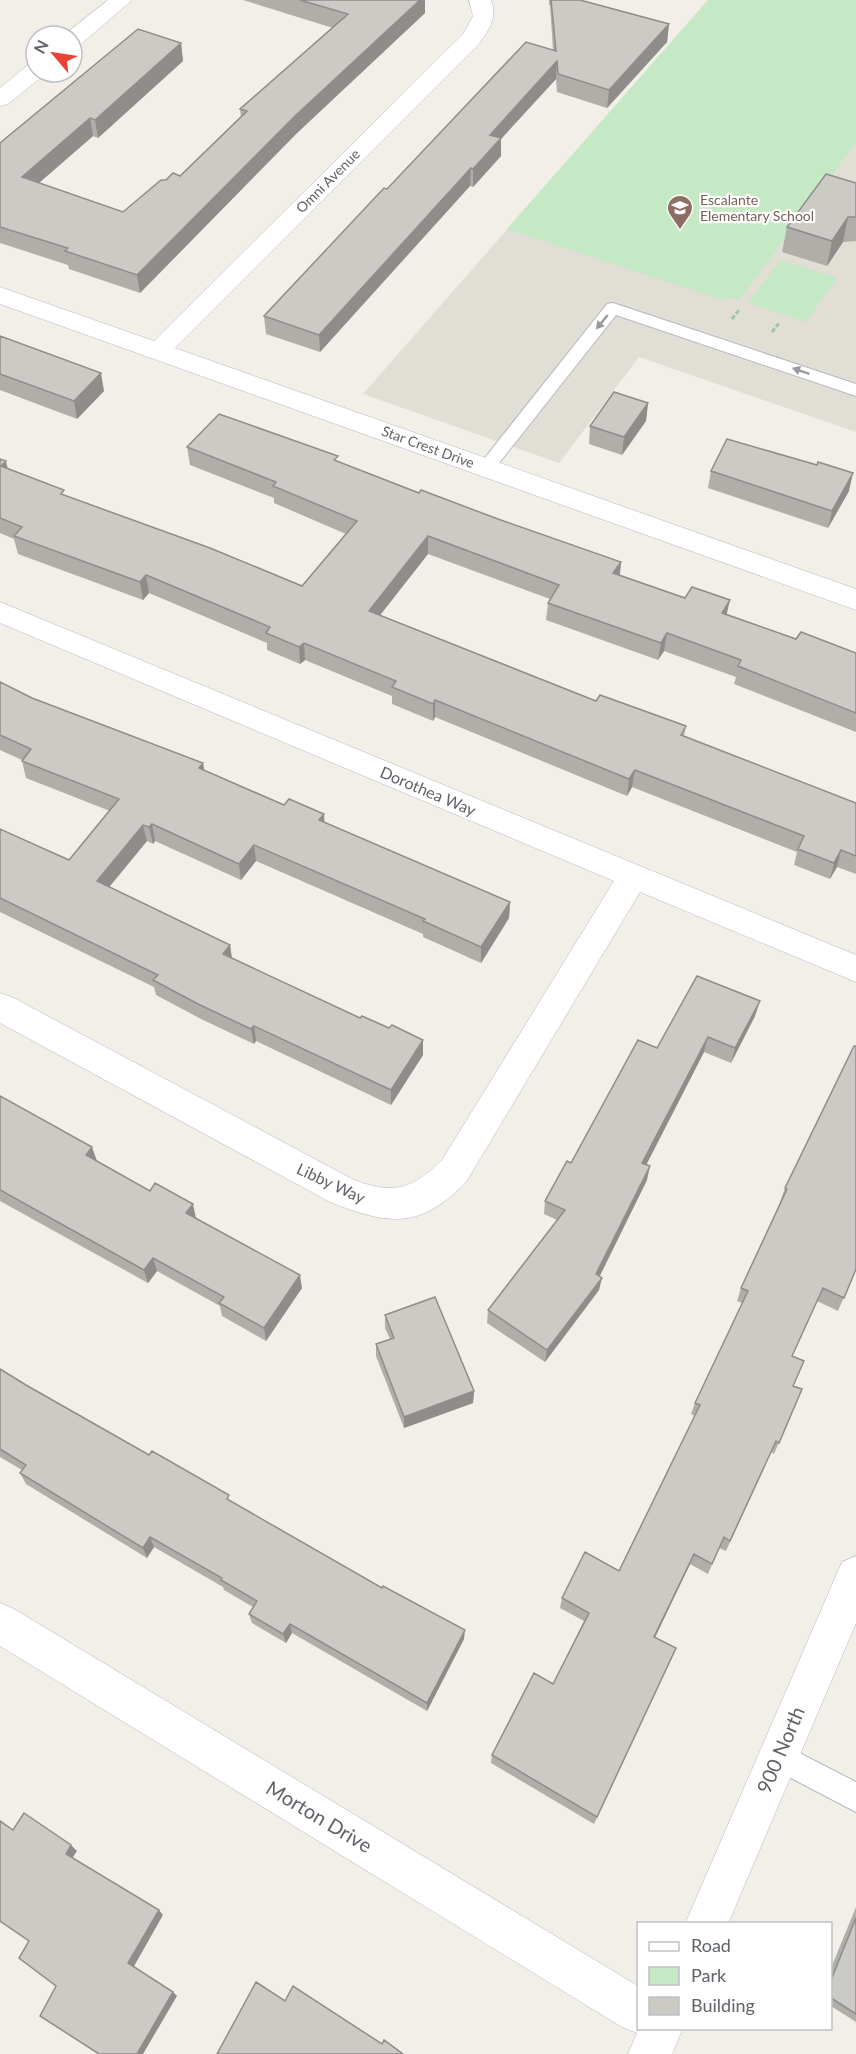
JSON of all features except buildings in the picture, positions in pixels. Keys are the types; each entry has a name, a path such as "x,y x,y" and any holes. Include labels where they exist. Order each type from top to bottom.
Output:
{"street":[{"path":"84,30 121,0"},
{"name":"Omni Avenue","path":"157,352 471,39 483,21 484,11 481,1"},
{"path":"0,99 24,80"},
{"name":"Star Crest Drive","path":"0,296 856,600"},
{"name":"Dorothea Way","path":"0,612 856,969"},
{"name":"Libby Way","path":"0,1007 342,1191 363,1200 384,1204 408,1203 427,1197 454,1171 633,877"},
{"name":"900 North","path":"706,1922 856,1576"},
{"name":"Morton Drive","path":"0,1623 637,2010"},
{"path":"650,2054 660,2030"}],"lane":[{"path":"486,468 614,308 856,390"},
{"path":"778,1756 856,1798"}],"shaded area":[{"name":"Escalante Elementary School","path":"708,0 856,0 856,432 639,357 559,463 363,394"}],"green space":[{"path":"708,0 856,0 856,143 739,300 732,298 723,300 507,229"},
{"path":"780,260 837,278 806,322 748,303"}],"place":[{"name":"Escalante Elementary School","path":"680,231"}]}
